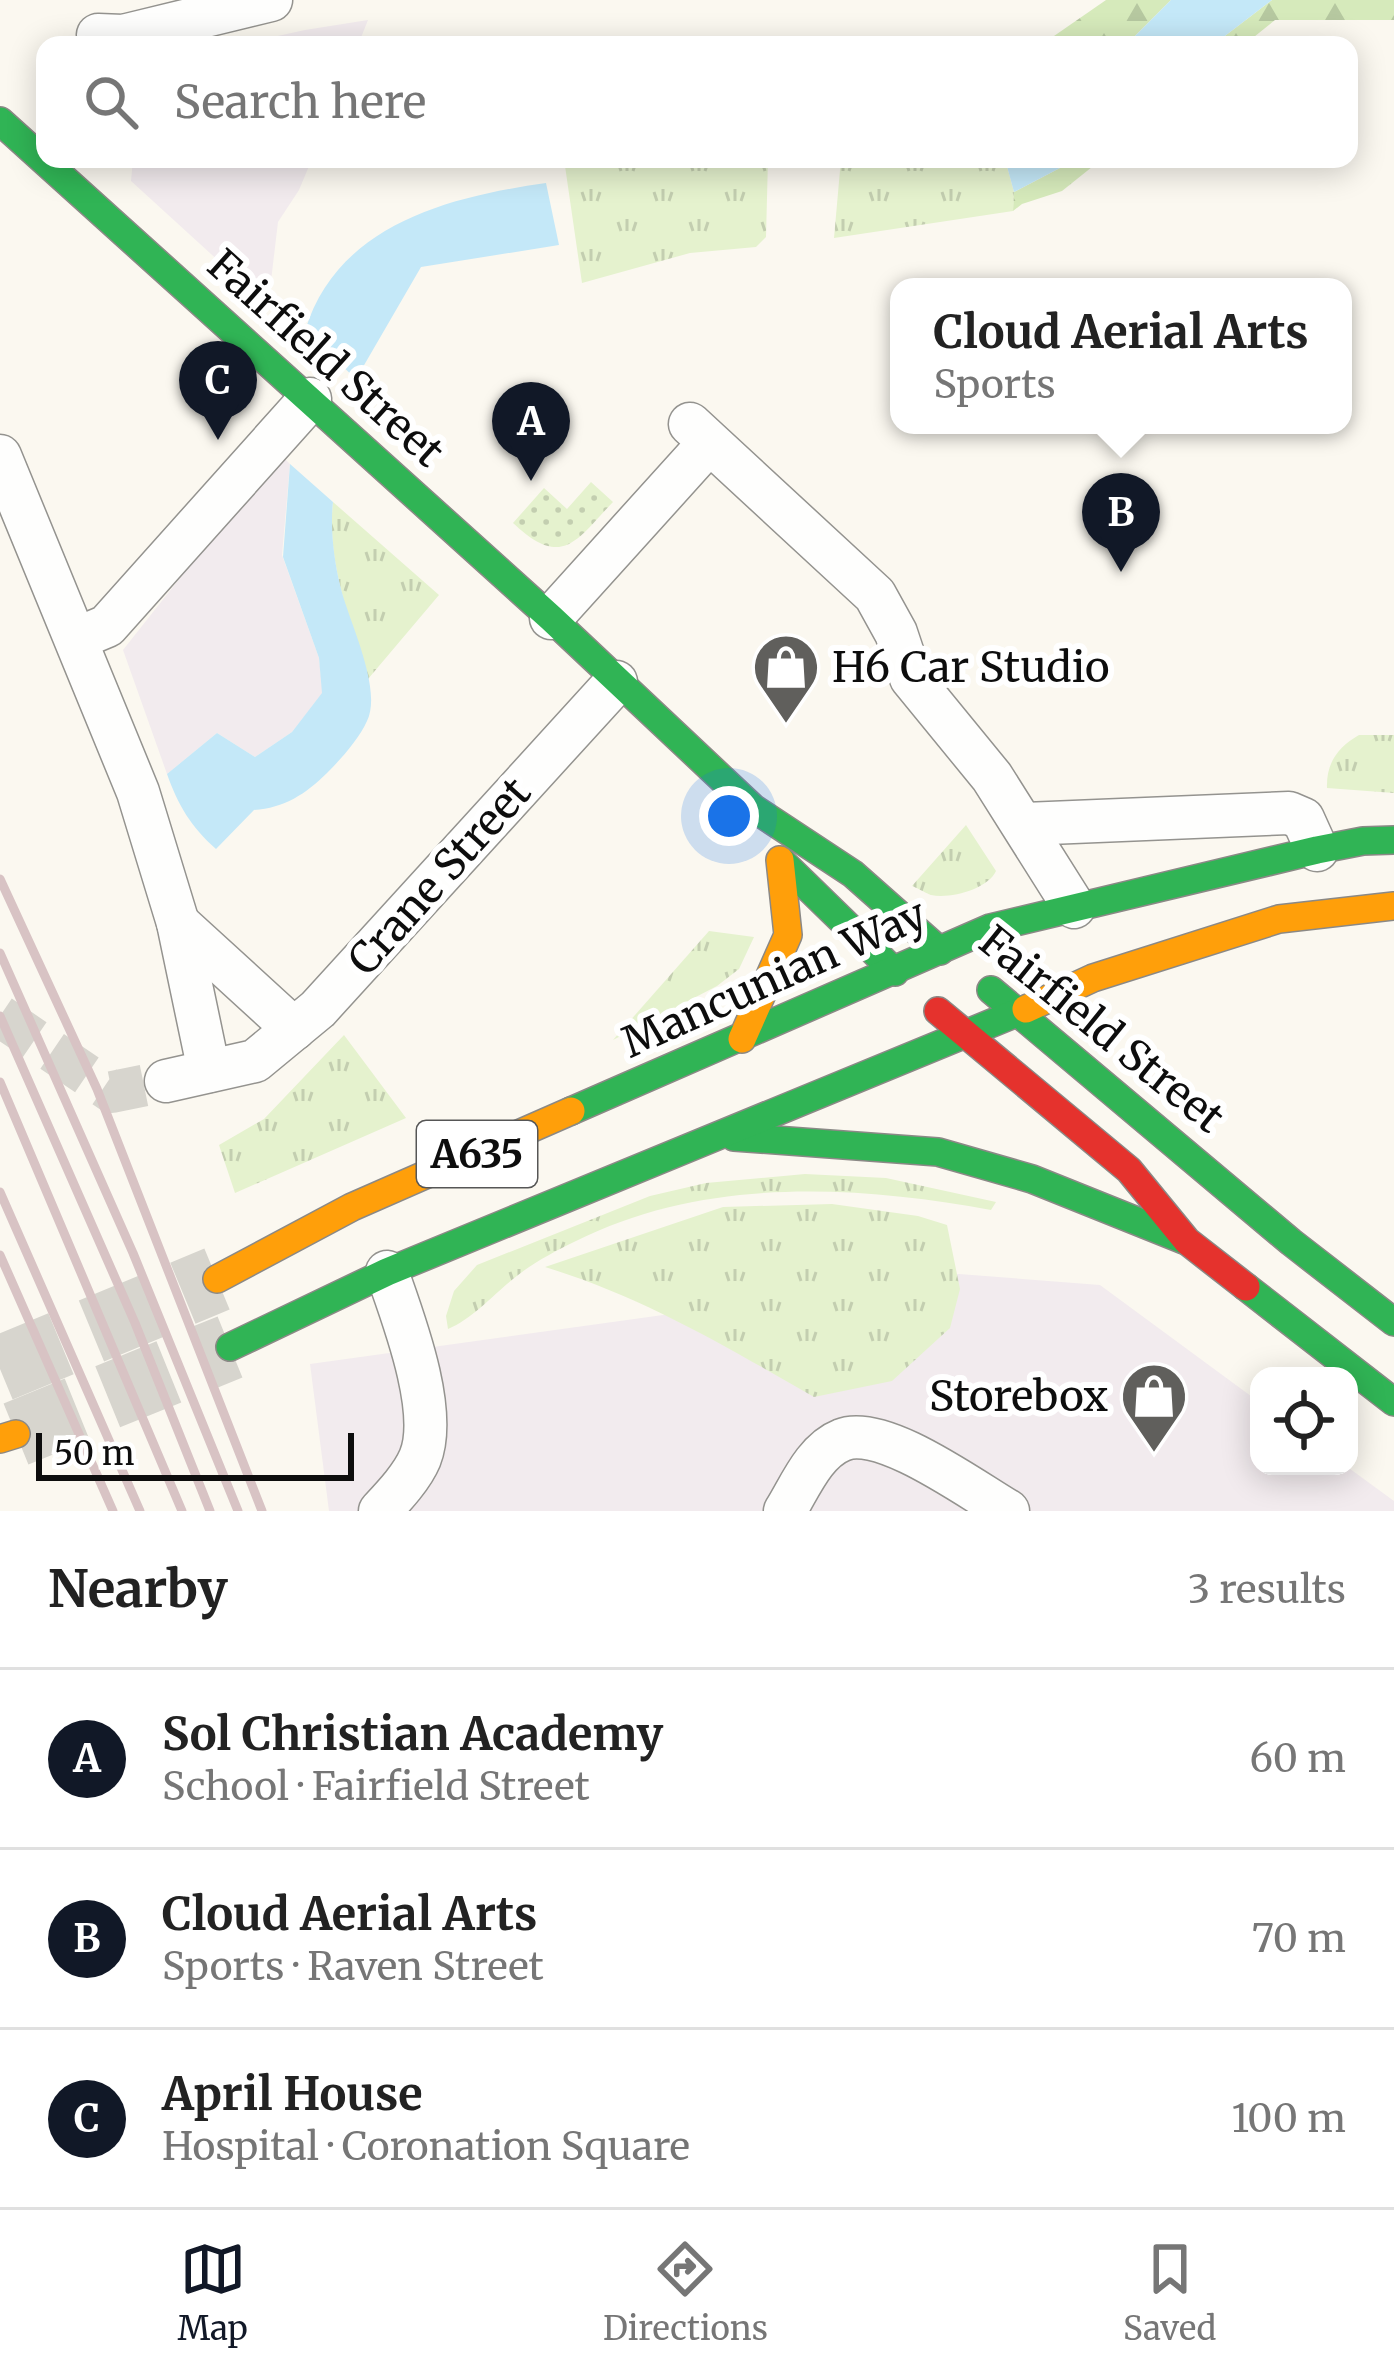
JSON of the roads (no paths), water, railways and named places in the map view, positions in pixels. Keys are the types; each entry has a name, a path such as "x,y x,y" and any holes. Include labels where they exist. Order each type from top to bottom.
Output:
{"main road":[{"name":"Fairfield Street","path":"0,121 36,151"},
{"name":"Fairfield Street","path":"56,168 754,808 853,874 1295,1245 1394,1322"},
{"name":"Fairfield Street","path":"754,808 780,860 909,985 1129,1170 1187,1241 1394,1402"},
{"name":"Mancunian Way","path":"217,1279 352,1207 742,1039 909,985 940,951 990,928 1317,850 1394,840"},
{"path":"742,1039 788,935 780,860"},
{"name":"A635","path":"230,1347 388,1272 1158,955 1279,919 1394,906"},
{"name":"Fairfield Street","path":"718,1135 935,1152 1061,1188 1187,1241"}],"street":[{"path":"98,27 123,36 271,0"},
{"path":"76,639 107,626 310,400"},
{"path":"550,618 699,433 875,595 911,678 992,777 1074,907"},
{"path":"0,456 138,792 178,923 209,1071 166,1081"},
{"name":"Crane Street","path":"209,1071 255,1061 318,1009 616,682"},
{"path":"1025,824 1289,813 1303,819 1317,850"},
{"path":"178,923 294,1029"},
{"path":"388,1272 406,1325 425,1430 420,1458 401,1504"},
{"path":"784,1511 816,1460 841,1440 865,1435 896,1446 1008,1511"}],"water":[{"path":"1171,0 1272,0 1225,36 1135,36"},
{"path":"1007,168 1060,168 1014,192"},
{"path":"546,183 559,245 421,267 356,379 305,331 321,295 342,265 369,241 435,208"},
{"path":"290,464 333,502 336,565 368,673 371,707 355,742 319,781 285,803 254,810 216,849 186,815 167,774 217,733 255,757 292,732 322,693 319,658 283,557"}],"tunnel":[{"path":"0,1016 112,1092 166,1081"},
{"path":"0,1369 217,1279"},
{"path":"16,1434 230,1347"}],"railway":[{"path":"0,879 97,1089 262,1511"},
{"path":"0,953 133,1253 238,1511"},
{"path":"0,1016 135,1323 210,1511"},
{"path":"0,1082 182,1511"},
{"path":"0,1192 140,1511"},
{"path":"0,1255 113,1511"}],"place":[{"name":"April House","path":"218,440"},
{"name":"Sol Christian Academy","path":"531,481"},
{"name":"Cloud Aerial Arts","path":"1121,572"},
{"name":"H6 Car Studio","path":"786,726"},
{"name":"Storebox","path":"1154,1455"}]}
